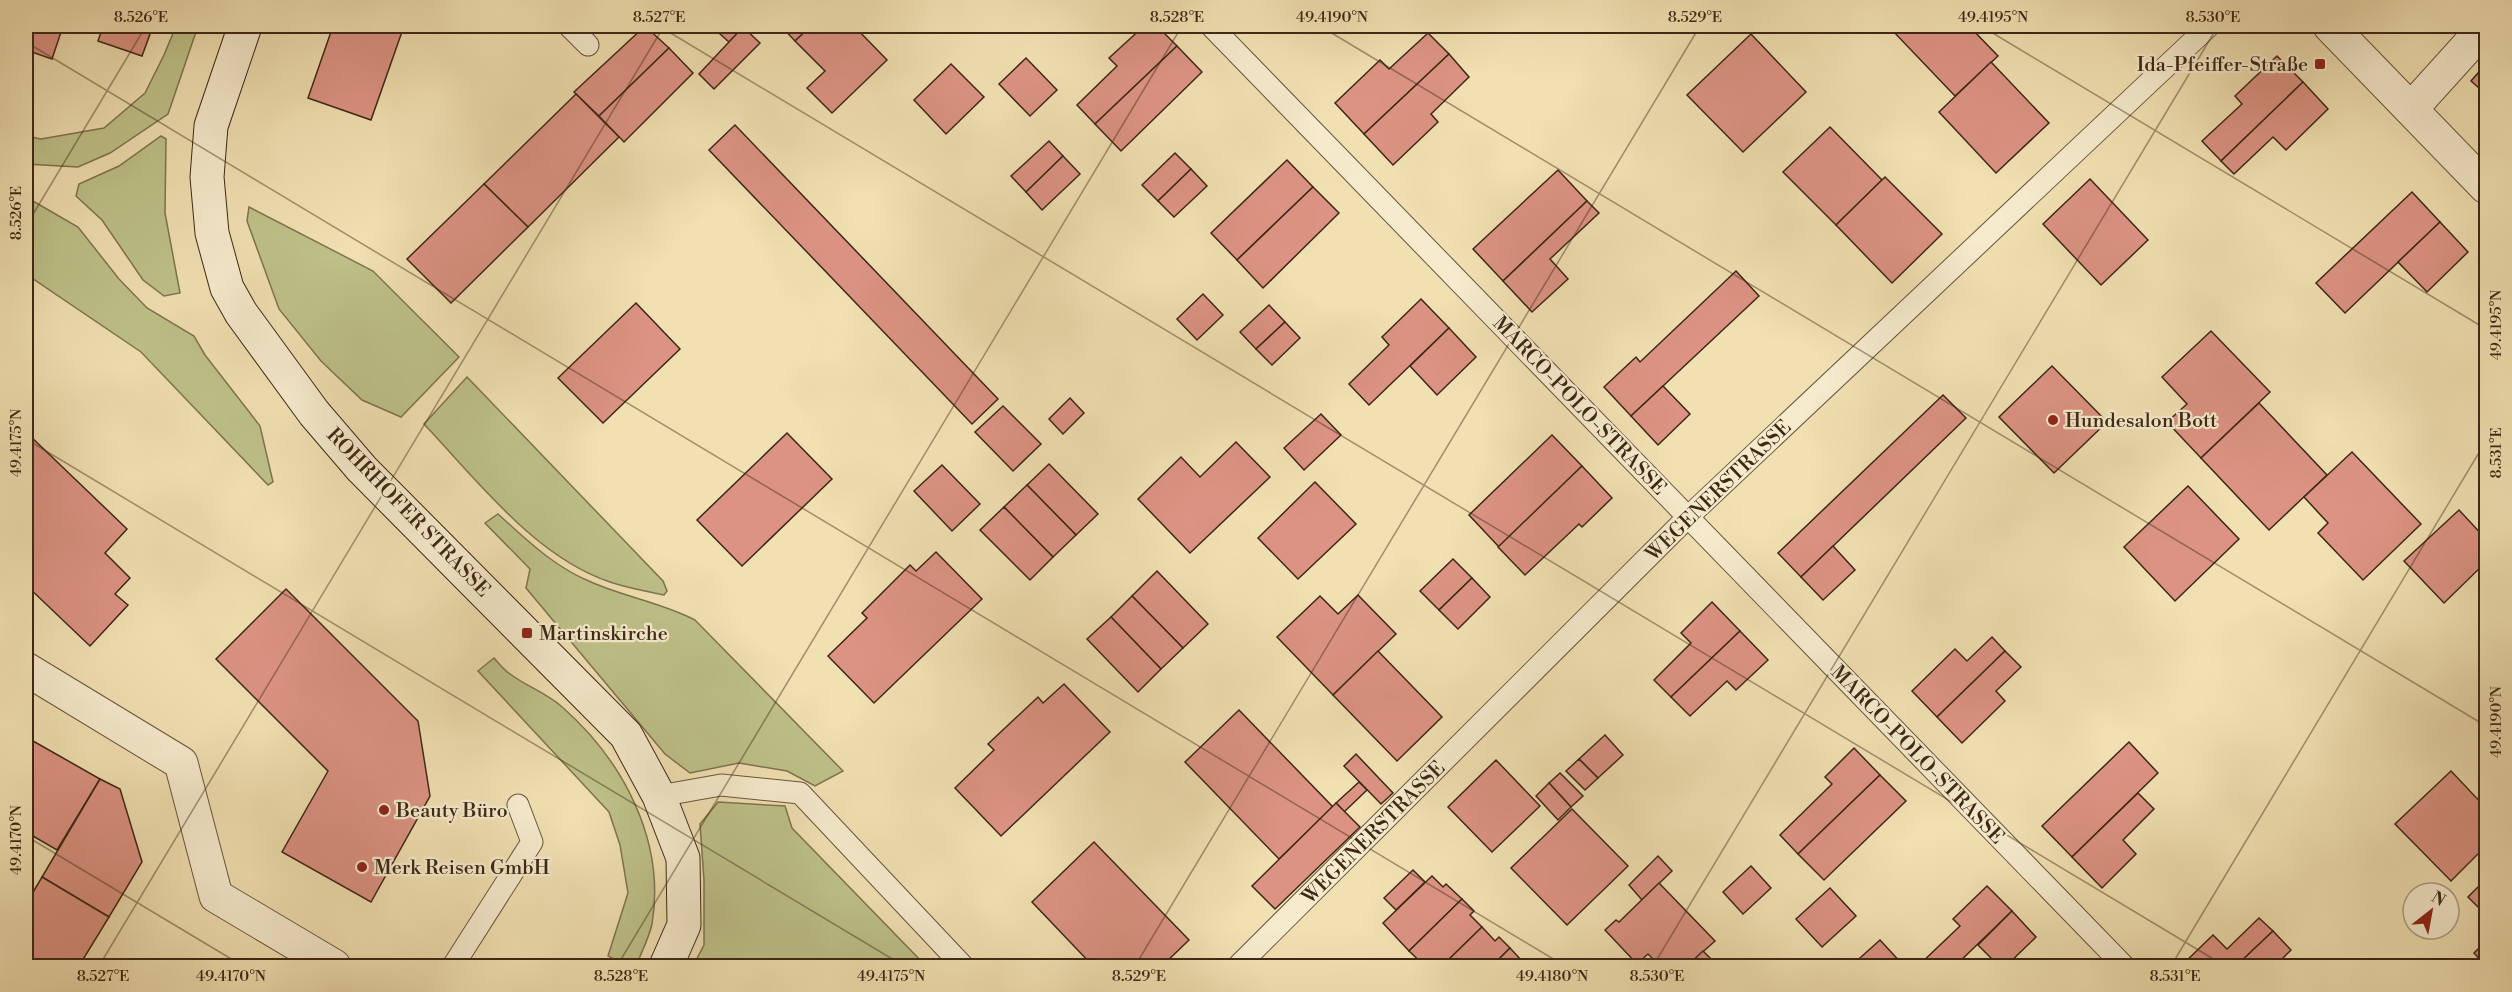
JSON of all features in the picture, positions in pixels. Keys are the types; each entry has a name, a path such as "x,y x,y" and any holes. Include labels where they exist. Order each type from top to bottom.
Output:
{"main road":[{"name":"ROHRHOFER STRASSE","path":"245,26 211,126 207,177 212,233 226,288 241,313 314,413 362,469 626,735 660,796 683,858 684,925 666,966"},
{"path":"2330,26 2487,187"},
{"path":"2411,109 2486,26"},
{"path":"26,669 181,763 216,896 334,966"}],"lane":[{"path":"569,26 588,45"},
{"name":"MARCO-POLO-STRASSE","path":"1211,26 2124,966"},
{"name":"WEGENERSTRASSE","path":"1238,966 1689,516 2209,26"},
{"path":"660,796 721,785 800,793 963,966"},
{"path":"453,966 532,842 518,805"}],"green space":[{"path":"176,26 198,26 168,114 110,153 78,167 26,164 26,136 41,139 104,128 145,93"},
{"path":"161,136 166,139 165,213 180,293 164,296 143,280 102,220 76,196 79,184 119,166"},
{"path":"26,197 78,227 119,279 147,308 194,336 205,355 260,426 273,482 268,485 141,352 26,274"},
{"path":"249,207 373,271 459,357 401,417 362,400 321,361 279,309 247,221"},
{"path":"467,377 663,581 667,591 664,595 610,582 557,555 509,515 424,424"},
{"path":"498,514 542,552 578,576 695,620 843,771 815,786 787,771 739,763 690,773 665,754 526,588 530,569 485,523"},
{"path":"494,658 510,674 555,701 583,727 603,751 635,803 652,862 655,893 652,924 636,966 626,966 608,956 628,893 620,845 609,812 478,671"},
{"path":"718,802 785,806 792,828 926,966 693,966 704,945 704,880 700,824"}],"building":[{"path":"26,26 63,26 52,59 26,50"},
{"path":"103,26 153,26 142,56 98,41"},
{"path":"333,26 404,26 371,120 308,98"},
{"path":"645,26 669,48 599,116 574,92"},
{"path":"711,26 745,26 729,42"},
{"path":"781,26 811,26 795,41"},
{"path":"811,26 854,26 887,60 832,113 807,88 825,71 795,41"},
{"path":"1144,26 1157,26 1177,46 1095,124 1077,105 1117,66 1109,58"},
{"path":"1893,26 1969,26 1998,56 1955,96 1890,28"},
{"path":"743,27 760,43 714,89 699,74"},
{"path":"1428,33 1449,54 1364,134 1335,103 1380,60 1389,69"},
{"path":"1751,34 1806,92 1743,152 1687,95"},
{"path":"1177,46 1202,72 1121,151 1095,124"},
{"path":"669,48 693,73 624,142 599,116"},
{"path":"1449,54 1469,77 1431,114 1438,122 1393,165 1364,134"},
{"path":"2277,56 2303,82 2221,161 2202,141 2242,104 2235,96"},
{"path":"1026,58 1057,90 1030,116 999,84"},
{"path":"1991,62 2049,123 1996,173 1939,112"},
{"path":"951,64 984,97 946,134 914,100"},
{"path":"2486,64 2486,94 2471,81"},
{"path":"2303,82 2328,109 2286,150 2273,137 2234,174 2221,161"},
{"path":"576,94 619,137 528,227 484,184"},
{"path":"735,125 998,399 972,424 709,150"},
{"path":"1830,127 1882,180 1836,225 1783,172"},
{"path":"1049,141 1063,156 1026,192 1011,176"},
{"path":"1175,153 1191,169 1158,201 1142,185"},
{"path":"1063,156 1080,174 1042,210 1026,192"},
{"path":"1287,160 1313,187 1237,260 1211,233"},
{"path":"1191,169 1207,186 1174,217 1158,201"},
{"path":"1558,170 1587,201 1503,281 1473,249"},
{"path":"1885,177 1942,234 1892,283 1836,225"},
{"path":"2090,179 2148,240 2101,285 2043,224"},
{"path":"484,184 528,227 451,303 407,259"},
{"path":"1313,187 1339,213 1263,288 1237,260"},
{"path":"2412,192 2440,222 2345,313 2316,283"},
{"path":"1587,201 1599,213 1550,259 1568,279 1532,312 1503,281"},
{"path":"2440,222 2468,252 2427,292 2398,262"},
{"path":"1736,271 1759,296 1631,416 1604,387 1636,357 1640,362"},
{"path":"1203,294 1223,315 1197,340 1177,319"},
{"path":"1421,299 1449,328 1369,405 1349,384 1389,345 1382,337"},
{"path":"636,303 680,349 603,423 558,378"},
{"path":"1269,305 1285,322 1256,349 1240,332"},
{"path":"1285,322 1300,338 1272,365 1256,349"},
{"path":"1449,328 1476,357 1437,395 1410,366"},
{"path":"2211,331 2270,392 2201,458 2167,422 2187,404 2162,377"},
{"name":"Hundesalon Bott","path":"2052,366 2107,422 2054,473 1999,417"},
{"path":"1663,386 1690,414 1658,445 1631,416"},
{"path":"1943,395 1966,418 1801,577 1778,553"},
{"path":"1070,398 1084,413 1063,434 1049,419"},
{"path":"2259,403 2327,475 2269,530 2201,458"},
{"path":"1003,406 1041,444 1013,471 975,432"},
{"path":"1321,414 1341,435 1304,470 1284,448"},
{"path":"26,432 127,529 105,553 130,578 115,594 128,605 90,646 26,585"},
{"path":"787,433 832,479 742,566 697,520"},
{"path":"1552,435 1582,466 1499,547 1469,515"},
{"path":"1236,442 1270,477 1190,553 1138,499 1181,457 1200,477"},
{"path":"2352,452 2421,524 2363,580 2318,533 2328,523 2304,497"},
{"path":"1049,464 1098,514 1076,535 1027,485"},
{"path":"942,465 980,504 952,531 914,491"},
{"path":"1582,466 1612,498 1582,527 1579,524 1525,575 1498,547"},
{"path":"1315,482 1356,524 1298,579 1258,538"},
{"path":"1027,485 1076,535 1053,557 1004,507"},
{"path":"2188,486 2239,539 2175,601 2124,547"},
{"path":"1004,507 1053,557 1030,580 980,530"},
{"path":"2459,510 2486,539 2486,562 2444,603 2404,561"},
{"path":"1833,546 1855,570 1823,600 1801,577"},
{"path":"936,552 982,599 874,703 828,656 867,618 862,613 910,565 916,571"},
{"path":"1453,559 1472,578 1439,610 1420,591"},
{"path":"1157,571 1208,624 1183,648 1132,596"},
{"path":"1472,578 1490,597 1458,629 1439,610"},
{"path":"286,589 418,721 430,796 371,902 282,852 328,771 216,659"},
{"path":"1358,595 1396,634 1333,695 1277,637 1320,596 1338,614"},
{"path":"1132,596 1183,648 1161,669 1111,617"},
{"path":"1712,602 1740,631 1671,697 1654,680 1691,643 1681,633"},
{"path":"1111,617 1161,669 1138,692 1087,639"},
{"path":"1740,631 1768,660 1736,690 1727,681 1690,716 1671,697"},
{"path":"1992,637 2005,651 1937,717 1912,691 1955,649 1967,661"},
{"path":"1378,651 1442,717 1397,761 1333,695"},
{"path":"2005,651 2021,667 1996,691 2005,701 1962,743 1937,717"},
{"path":"1064,684 1110,732 1001,836 955,788 994,750 988,744 1038,697 1043,703"},
{"path":"1239,710 1333,807 1279,859 1185,762"},
{"path":"1605,735 1623,755 1598,778 1579,759"},
{"path":"26,737 100,779 57,850 26,832"},
{"path":"2129,742 2158,773 2072,857 2042,826"},
{"path":"1854,748 1880,775 1798,854 1780,835 1832,784 1825,777"},
{"path":"1356,754 1393,793 1381,804 1344,766"},
{"path":"1579,759 1598,778 1585,790 1566,771"},
{"path":"1496,760 1540,806 1492,852 1448,807"},
{"path":"2451,771 2486,808 2486,846 2451,881 2395,824"},
{"path":"1560,773 1583,796 1571,807 1549,783"},
{"path":"1880,775 1906,801 1824,880 1798,854"},
{"path":"100,779 120,789 142,862 109,917 42,877"},
{"path":"1359,782 1367,790 1344,812 1336,803"},
{"path":"1549,783 1571,807 1558,820 1536,796"},
{"path":"2138,793 2154,809 2123,840 2136,854 2102,888 2072,857"},
{"path":"1336,803 1360,827 1275,909 1252,886"},
{"path":"1572,809 1628,866 1567,925 1511,868"},
{"path":"1094,842 1189,940 1162,966 1093,966 1032,902"},
{"path":"1658,856 1672,871 1642,900 1629,885"},
{"path":"1751,866 1771,888 1743,914 1723,892"},
{"path":"1413,870 1425,882 1396,910 1384,898"},
{"path":"1432,876 1443,887 1446,884 1462,899 1409,951 1383,923"},
{"path":"42,877 109,917 79,966 26,966 26,904"},
{"path":"2486,879 2486,915 2468,897"},
{"path":"1659,883 1715,941 1687,966 1660,966 1648,954 1637,964 1605,930 1616,920 1619,922"},
{"path":"1987,886 2012,911 1955,966 1918,966 1960,926 1953,919"},
{"path":"1830,888 1856,916 1822,947 1796,919"},
{"path":"1462,899 1474,911 1470,915 1482,927 1442,966 1425,966 1409,951"},
{"path":"2012,911 2036,937 2006,966 1999,966 1978,945"},
{"path":"2259,918 2273,931 2236,966 2181,966 2213,935 2227,949"},
{"path":"1482,927 1495,941 1499,937 1510,948 1492,966 1442,966"},
{"path":"2273,931 2291,950 2275,966 2236,966"},
{"path":"1880,940 1904,966 1851,966"},
{"path":"2486,941 2486,966 2474,953"},
{"path":"1510,948 1523,962 1520,966 1492,966"},
{"path":"1703,951 1718,966 1687,966"}],"place":[{"name":"Ida-Pfeiffer-Straße","path":"2320,64"},
{"name":"Hundesalon Bott","path":"2053,420"},
{"name":"Martinskirche","path":"527,633"},
{"name":"Beauty Büro","path":"384,810"},
{"name":"Merk Reisen GmbH","path":"362,867"}]}
